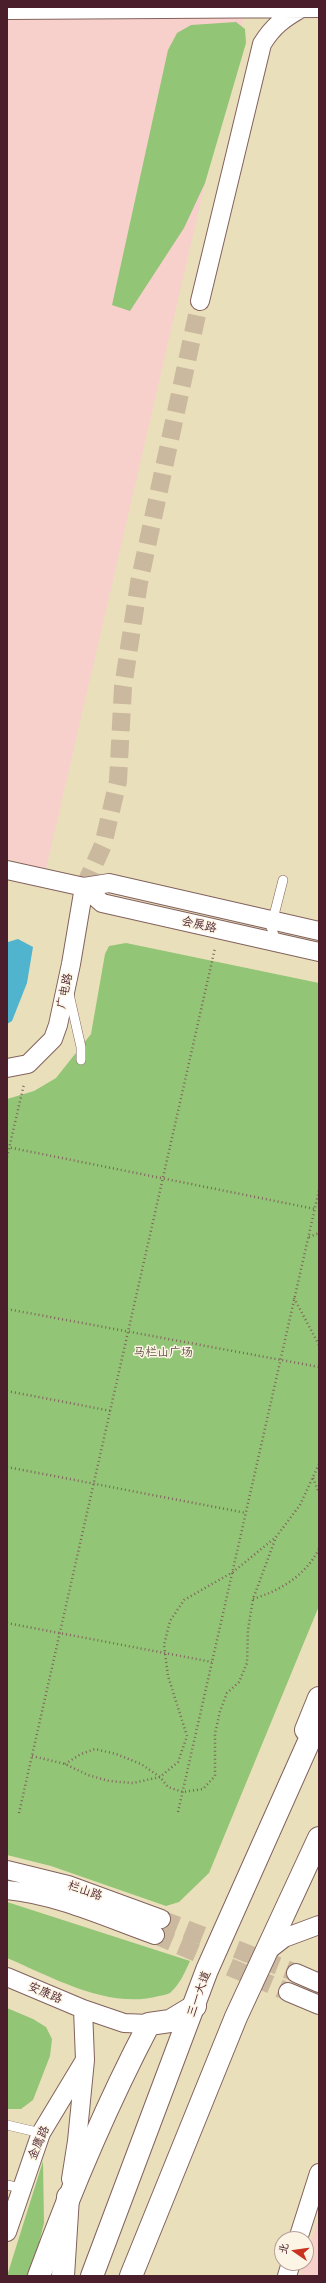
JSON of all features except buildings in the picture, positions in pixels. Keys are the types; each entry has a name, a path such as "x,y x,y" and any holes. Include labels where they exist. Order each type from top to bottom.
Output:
{"main road":[{"path":"243,1891 319,1698"},
{"name":"三一大道","path":"92,2276 195,2006 207,1970 319,1718"},
{"path":"131,2276 236,2017 319,1838"},
{"path":"39,2276 68,2197 106,2109 149,2024 170,2021 195,2006"},
{"path":"64,2276 68,2197"},
{"path":"141,2250 143,2276"}],"street":[{"path":"7,10 310,8"},
{"path":"200,301 262,44 272,28 283,18 310,8"},
{"name":"会展路","path":"7,870 84,887 109,883 273,923 319,931"},
{"name":"会展路","path":"84,887 102,903 256,938 273,923"},
{"name":"广电路","path":"28,1064 53,1039 58,1025 84,887"},
{"name":"会展路","path":"273,923 319,952"},
{"path":"7,1068 28,1064"},
{"name":"栏山路","path":"7,1870 68,1885 158,1927 37,1895 7,1890"},
{"path":"266,1952 284,1938 319,1925"},
{"path":"296,1973 319,1983"},
{"name":"安康路","path":"7,1977 82,2009 124,2023 149,2024"},
{"path":"288,1992 319,2005"},
{"path":"68,2197 77,2141 85,2060 82,2009"},
{"name":"金鹰路","path":"7,2232 14,2186 41,2133 85,2060"},
{"path":"301,2231 319,2173"}],"lane":[{"path":"273,923 283,880"},
{"path":"67,983 81,1047 80,1060"},
{"path":"7,2125 41,2133"}],"path":[{"path":"19,1813 220,930"},
{"path":"7,1157 8,1147 28,1064"},
{"path":"8,1147 315,1209"},
{"path":"178,1812 319,1190"},
{"path":"308,1237 319,1233"},
{"path":"294,1298 319,1345"},
{"path":"7,1309 319,1367"},
{"path":"7,1391 111,1411"},
{"path":"32,1756 65,1764 88,1775 109,1781 133,1783 160,1777 178,1762 188,1736 168,1676 164,1645 170,1621 184,1600 233,1572 276,1537 300,1505 319,1464"},
{"path":"7,1467 246,1513"},
{"path":"313,1478 319,1493"},
{"path":"65,1764 81,1754 95,1750 116,1754 141,1764 160,1777 168,1787 183,1792 202,1789 215,1776 215,1734 220,1711 228,1693 239,1682 247,1663 248,1630 253,1599 276,1537"},
{"path":"253,1599 277,1591 300,1574 319,1549"},
{"path":"7,1623 212,1662"}],"shaded area":[{"path":"7,7 246,7 46,869 7,859"},
{"path":"319,2216 319,2276 300,2276 302,2271 314,2271 314,2232"}],"green space":[{"path":"236,22 245,29 246,43 205,183 184,228 130,311 112,305 168,50 177,33 191,25"},
{"name":"马栏山广场","path":"126,943 319,983 319,1606 209,1873 179,1902 166,1906 51,1866 7,1855 7,1099 34,1091 56,1078 91,1034 105,954 109,946"},
{"path":"7,1902 190,1961 177,1985 170,1993 165,1995 140,1999 120,1999 81,1989 7,1958"},
{"path":"7,2008 33,2019 46,2027 52,2039 50,2056 33,2100 21,2109 7,2109"},
{"path":"43,2161 44,2223 31,2276 7,2276"}],"water":[{"path":"18,939 33,947 27,983 12,1021 7,1024 7,945 8,942"}],"tunnel":[{"path":"84,887 103,845 118,781 123,687 139,583 200,301"},
{"path":"161,1919 296,1973"},
{"path":"155,1935 288,1992"}]}
